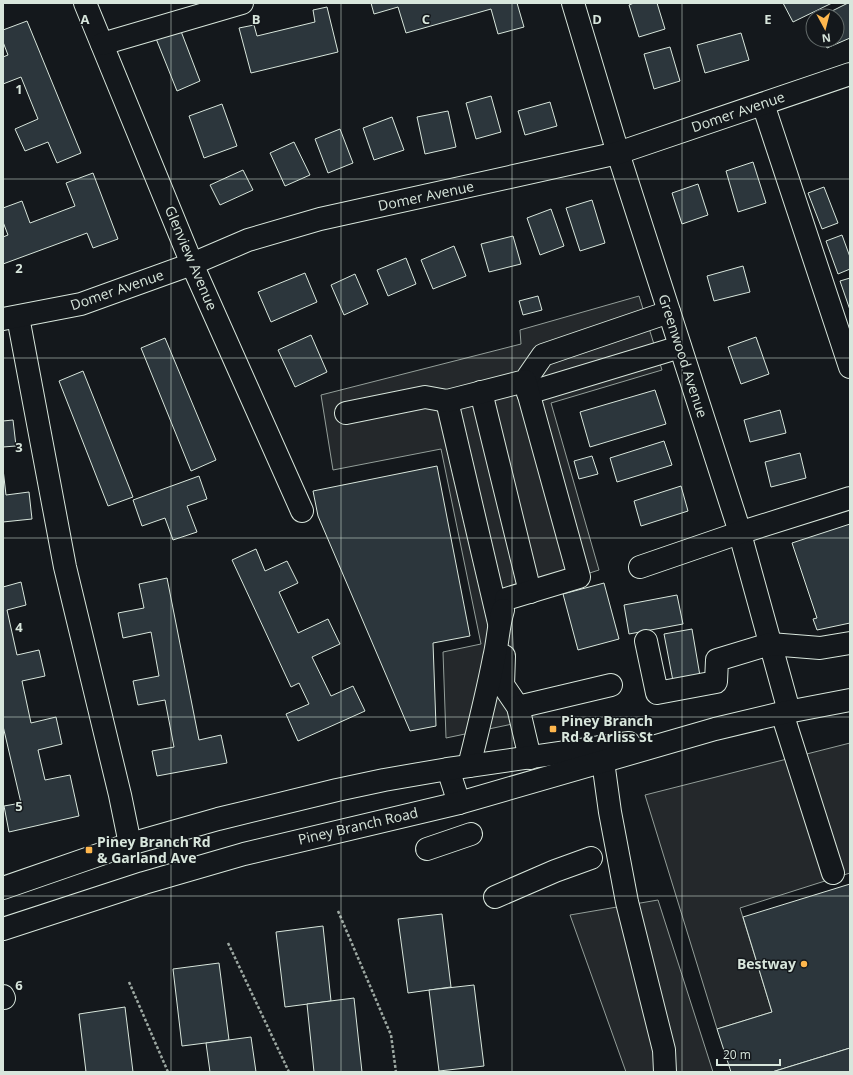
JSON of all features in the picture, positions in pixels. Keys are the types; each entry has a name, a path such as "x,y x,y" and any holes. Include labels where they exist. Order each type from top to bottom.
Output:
{"street":[{"name":"Glenview Avenue","path":"85,3 192,264 302,511"},
{"path":"102,44 242,3"},
{"name":"Greenwood Avenue","path":"573,3 618,153 740,533 770,644 785,712 833,873"},
{"name":"Domer Avenue","path":"10,318 81,304 192,264 248,240 320,219 618,153 850,74"},
{"path":"763,104 850,367"},
{"path":"506,599 578,577 526,387 542,355 669,312"},
{"path":"10,318 65,567 120,795 130,844"},
{"path":"346,413 425,397 447,401 481,392 526,387 680,347"},
{"path":"481,392 530,592"},
{"path":"447,401 499,623"},
{"path":"640,567 850,498"},
{"path":"469,766 497,647 499,623 506,599"},
{"path":"506,599 503,685 518,707 530,758"},
{"path":"646,641 657,693 716,682 717,660 770,644 820,648 850,643"},
{"path":"518,707 611,685"},
{"name":"Piney Branch Road","path":"3,929 144,883 244,854 459,803 602,755 785,712 850,700"},
{"path":"602,755 610,812 627,902 664,1050 665,1072"},
{"name":"Piney Branch Road","path":"3,888 130,844 218,819 337,790 384,780 469,766 530,758 602,755"},
{"path":"448,770 459,803"},
{"path":"427,849 471,834"},
{"path":"495,897 555,871 591,858"}],"path":[{"path":"338,911 391,1035 396,1072"},
{"path":"228,943 289,1072"},
{"path":"129,982 168,1072"}],"shaded area":[{"path":"639,296 662,370 551,403 599,570 511,598 515,693 522,722 446,738 443,652 481,644 441,449 333,470 321,395 521,344 520,330"},
{"path":"850,743 850,873 740,908 772,1012 717,1029 645,795"},
{"path":"658,900 713,1072 626,1072 570,915"}],"building":[{"path":"371,3 517,3 524,27 498,34 491,9 406,33 398,7 374,14"},
{"path":"634,3 657,3 665,29 639,37 629,5"},
{"path":"783,3 832,3 822,8 805,8 805,16 793,22"},
{"path":"850,3 850,38 845,40 845,8 838,8"},
{"path":"327,7 338,52 251,73 239,28 254,25 257,36 315,22 313,10"},
{"path":"27,21 81,153 57,163 48,142 25,151 15,129 38,119 21,77 3,84 3,57 8,55 3,42 3,30"},
{"path":"179,26 200,81 177,91 155,36"},
{"path":"741,33 749,60 705,73 697,45"},
{"path":"670,47 680,81 654,89 644,54"},
{"path":"491,96 501,132 476,139 466,103"},
{"path":"550,102 557,126 525,135 518,111"},
{"path":"222,104 237,146 204,158 189,116"},
{"path":"448,111 456,147 425,154 417,117"},
{"path":"392,117 404,150 374,160 363,128"},
{"path":"340,129 353,163 328,173 315,139"},
{"path":"294,142 310,175 285,186 270,153"},
{"path":"753,162 766,203 738,212 726,171"},
{"path":"243,170 253,190 220,205 210,185"},
{"path":"93,173 118,239 93,248 87,233 3,264 3,237 8,235 3,222 3,208 22,201 30,223 75,206 66,183"},
{"path":"698,184 708,215 682,224 672,193"},
{"path":"824,187 838,223 822,229 808,193"},
{"path":"592,200 605,243 580,251 566,208"},
{"path":"551,209 564,246 540,255 527,218"},
{"path":"842,235 850,257 850,269 838,274 826,241"},
{"path":"513,236 521,264 489,272 481,244"},
{"path":"454,246 466,276 433,289 421,260"},
{"path":"406,258 416,284 388,296 377,270"},
{"path":"743,266 750,292 714,301 707,276"},
{"path":"305,273 317,302 271,322 258,292"},
{"path":"355,274 368,304 344,315 331,285"},
{"path":"850,278 850,310 840,281"},
{"path":"538,296 542,310 523,315 519,301"},
{"path":"311,335 327,372 295,387 278,350"},
{"path":"756,337 769,374 741,384 728,347"},
{"path":"165,338 216,460 191,471 141,348"},
{"path":"83,371 133,497 108,506 59,381"},
{"path":"655,390 666,424 590,447 580,412"},
{"path":"780,410 786,433 750,442 744,420"},
{"path":"13,420 16,446 3,447 3,421"},
{"path":"664,441 672,465 617,482 610,458"},
{"path":"800,453 806,478 771,487 765,462"},
{"path":"592,456 598,474 579,479 574,461"},
{"path":"437,466 470,636 433,643 436,726 410,731 318,516 313,491"},
{"path":"3,469 6,495 29,492 32,519 3,522"},
{"path":"199,476 207,499 187,506 197,532 173,540 165,518 142,526 133,500"},
{"path":"681,486 688,511 641,526 634,501"},
{"path":"850,524 850,623 817,630 813,619 817,618 792,543"},
{"path":"256,549 265,571 287,561 298,583 279,592 298,633 328,619 340,644 312,657 331,696 353,686 365,711 298,741 286,714 309,704 299,683 291,687 232,560"},
{"path":"167,578 199,740 221,735 227,763 157,776 152,751 174,747 165,700 138,705 133,681 159,676 151,632 123,638 118,613 144,608 139,584"},
{"path":"21,582 26,605 7,610 17,655 39,650 45,676 22,681 31,723 56,717 62,744 38,750 45,780 70,775 79,816 9,832 4,806 21,803 3,726 3,587"},
{"path":"604,583 619,639 578,650 563,594"},
{"path":"677,595 683,624 629,634 624,605"},
{"path":"692,629 700,676 673,681 664,634"},
{"name":"Bestway","path":"850,884 850,1048 772,1072 731,1072 717,1029 772,1012 743,917"},
{"path":"442,914 451,987 408,993 398,919"},
{"path":"323,926 331,1001 285,1007 276,932"},
{"path":"219,963 229,1040 182,1046 173,969"},
{"path":"474,985 484,1066 439,1071 429,990"},
{"path":"354,998 362,1072 314,1072 307,1004"},
{"path":"125,1007 133,1072 86,1072 79,1014"},
{"path":"251,1037 256,1072 210,1072 206,1043"},
{"path":"850,1048 850,1072 772,1072"}],"place":[{"name":"Piney Branch Rd & Arliss St","path":"553,729"},
{"name":"Piney Branch Rd & Garland Ave","path":"89,850"},
{"name":"Bestway","path":"804,964"}]}
